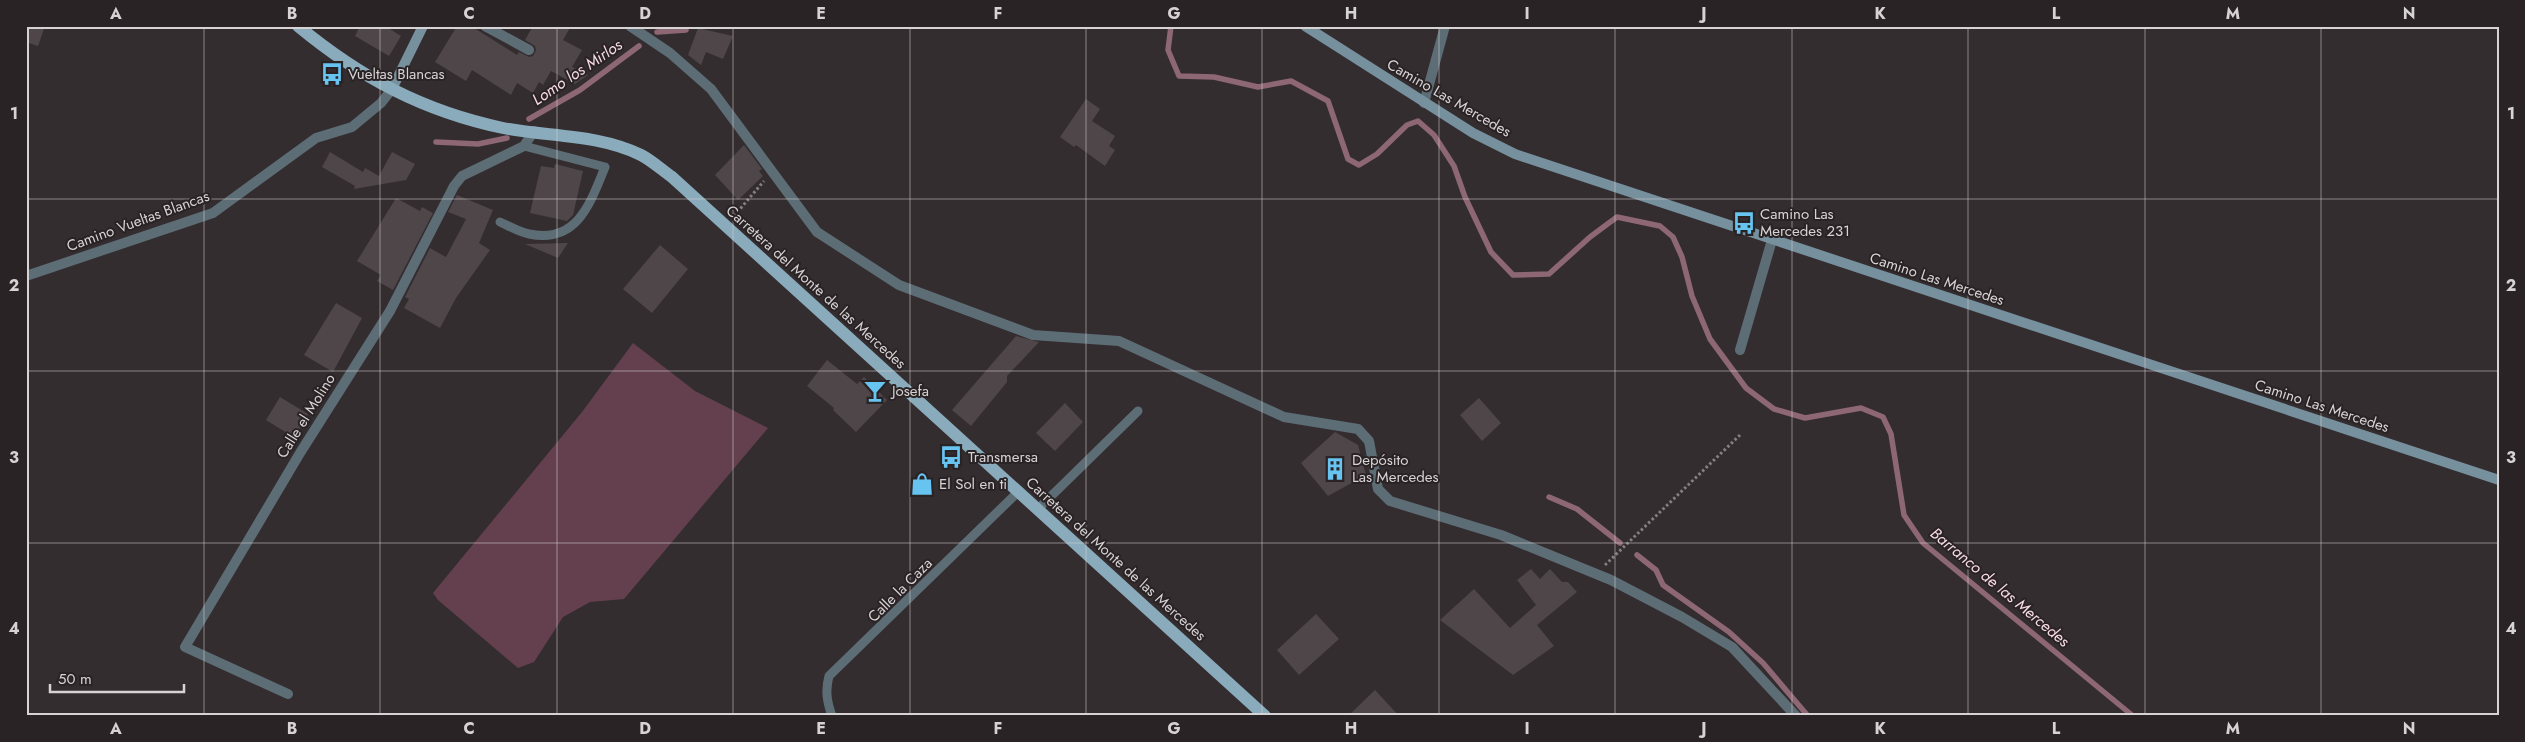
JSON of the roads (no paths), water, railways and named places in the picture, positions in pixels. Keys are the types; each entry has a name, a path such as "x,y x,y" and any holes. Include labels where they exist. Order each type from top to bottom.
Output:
{"main road":[{"name":"Carretera del Monte de las Mercedes","path":"298,26 334,56 392,89 438,111 505,128 600,141 641,155 672,177 1265,716"},
{"name":"Camino Vueltas Blancas","path":"392,89 423,26"},
{"name":"Camino Las Mercedes","path":"1305,26 1484,140 1515,154 2499,480"}],"street":[{"path":"485,26 530,50"},
{"path":"630,26 670,54 711,89 817,232 900,286 1033,335 1119,341 1284,416 1358,429 1370,441 1378,489 1390,501 1501,535 1595,574 1682,617 1732,647 1796,716"},
{"path":"1424,103 1445,26"},
{"name":"Camino Vueltas Blancas","path":"26,276 213,213 316,138 352,127 381,103 392,89"},
{"path":"524,146 534,131"},
{"name":"Calle el Molino","path":"288,694 185,647 300,453 390,311 454,186 462,176 524,146"},
{"path":"1740,350 1772,240"}],"lane":[{"path":"500,222 529,234 556,235 576,224 590,202 605,167 524,146"},
{"path":"1037,510 1138,411"},
{"name":"Calle la Caza","path":"832,716 827,702 826,687 829,676 1018,492"}],"waterway":[{"name":"Barranco de las Mercedes","path":"1171,26 1168,50 1179,76 1214,77 1258,87 1291,81 1328,101 1348,159 1359,165 1377,154 1407,125 1418,121 1434,135 1454,166 1465,197 1491,252 1513,275 1549,274 1590,237 1617,217 1660,226 1673,237 1682,257 1692,296 1710,339 1746,388 1774,409 1805,418 1861,408 1883,417 1891,434 1904,515 1923,543 2133,716"},
{"name":"Lomo los Mirlos","path":"657,32 686,30"},
{"name":"Lomo los Mirlos","path":"529,119 580,90 639,46"},
{"name":"Lomo los Mirlos","path":"436,142 478,144 507,138"},
{"path":"1549,497 1577,509 1620,543"},
{"path":"1637,555 1656,570 1663,585 1729,632 1763,663 1808,716"}],"place":[{"name":"Vueltas Blancas","path":"332,74"},
{"name":"Camino Las Mercedes 231","path":"1744,223"},
{"name":"Josefa","path":"875,391"},
{"name":"Transmersa","path":"951,457"},
{"name":"Depósito Las Mercedes","path":"1335,469"},
{"name":"El Sol en ti","path":"922,484"}]}
